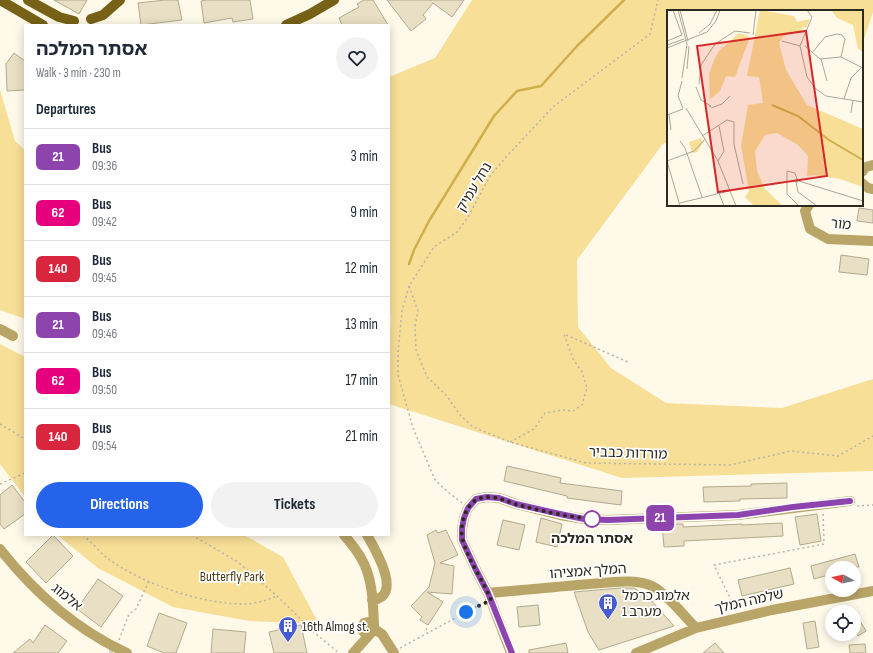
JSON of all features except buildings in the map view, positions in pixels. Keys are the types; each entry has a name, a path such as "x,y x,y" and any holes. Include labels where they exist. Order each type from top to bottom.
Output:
{"main road":[{"path":"0,0 41,24"},
{"path":"28,0 72,23 83,18 95,22 120,0"},
{"path":"288,24 310,14 334,0"}],"street":[{"path":"863,171 866,167 873,165"},
{"path":"863,184 868,188 873,189"},
{"name":"מור","path":"808,206 805,211 810,229 828,240 873,241"},
{"path":"0,330 13,336 0,337"},
{"path":"512,653 490,596 462,540 464,518 468,508 476,499 487,497 499,498 516,504 584,519 608,520 738,515 850,501"},
{"path":"345,536 361,558 370,580 372,602 373,630 354,652"},
{"path":"354,652 372,602 384,595 387,583 382,562 368,536"},
{"name":"אלמוג","path":"0,549 17,571 53,605 86,629 116,648 127,653"},
{"name":"המלך אמציהו","path":"490,596 588,584 641,582 652,586 662,594 696,628"},
{"name":"שלמה המלך","path":"636,653 696,628 772,610 873,591"},
{"path":"363,626 364,633 373,630 382,634 394,652"}],"path":[{"name":"נחל עמיק","path":"468,508 435,480 413,428 398,375 398,352 402,311 409,286 434,247 457,232 461,227 490,176 554,106 650,34 658,0"},
{"name":"מורדות כבביר","path":"409,286 418,310 415,326 416,350 427,377 447,396 460,415 473,427 510,442 586,463 730,465 792,451 838,456 873,436"},
{"path":"510,442 534,429 545,413 563,410 574,411 582,405 587,388 582,372 572,359 564,334 628,362"},
{"path":"0,424 24,438"},
{"path":"0,484 24,473"},
{"path":"850,501 852,506 873,505"},
{"path":"740,618 714,565 824,544 823,505"},
{"path":"84,536 108,558 137,575 170,590 200,598 248,604 277,596"},
{"path":"194,536 238,562 277,596 316,634 339,653"},
{"path":"116,648 124,631 129,614 136,609 149,581"},
{"path":"394,652 490,596"},
{"path":"426,628 428,632"}],"green space":[{"path":"472,0 873,0 873,12 863,42 863,10 667,10 667,142 662,145 577,260 578,327 611,368 666,403 782,408 873,379 873,471 622,478 390,404 390,77 435,58"},
{"path":"0,90 15,141 24,149 24,319 0,310"},
{"path":"0,344 24,356 24,496 0,464"},
{"name":"Butterfly Park","path":"58,536 246,536 283,557 319,624 249,621 173,607 98,568"}],"waterway":[{"path":"409,264 414,250 429,221 494,116 517,91 541,86 577,46 624,0"}],"bus line":[{"name":"21","path":"512,653 488,593 462,540 464,518 468,508 476,499 487,497 499,498 516,504 584,519 608,520 738,515 850,501"}],"place":[{"name":"אסתר המלכה","path":"592,519"},
{"name":"אלמוג כרמל מערב 1","path":"608,620"},
{"name":"16th Almog st.","path":"288,643"}],"route":[{"path":"466,612 491,600 462,540 464,518 468,508 476,499 487,497 499,498 516,504 560,514 584,519 596,519 592,519"}]}
